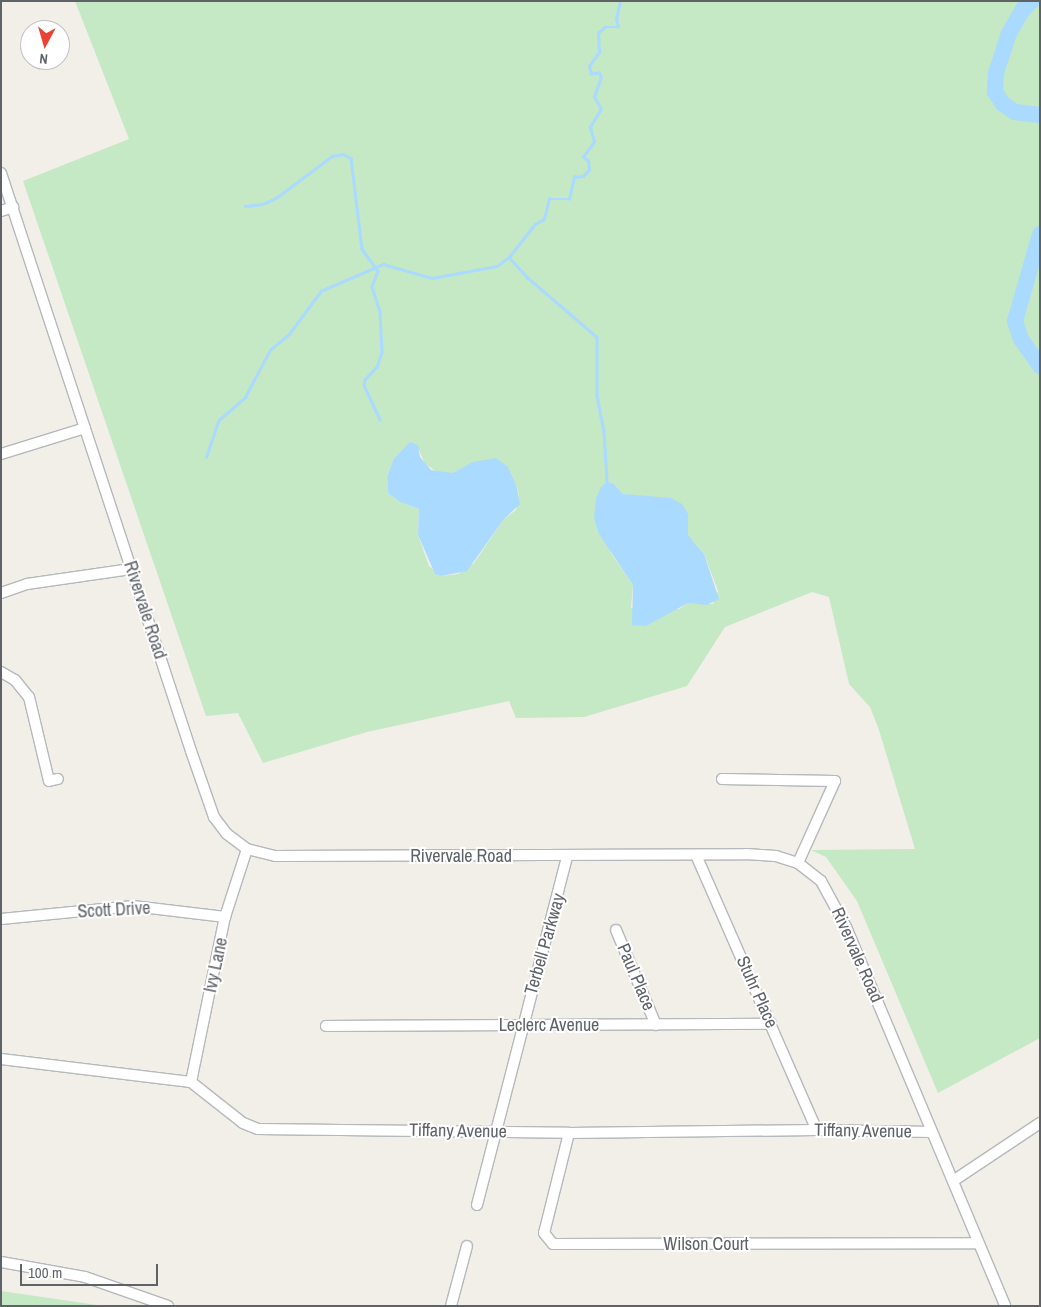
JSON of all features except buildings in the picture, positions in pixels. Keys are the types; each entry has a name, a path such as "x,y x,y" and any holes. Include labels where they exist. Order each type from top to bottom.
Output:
{"street":[{"name":"Rivervale Road","path":"1,173 214,818 227,834 247,849 286,857 763,855 798,862 821,881 846,927 1005,1306"},
{"path":"1,211 13,207"},
{"path":"1,454 85,428"},
{"path":"1,593 27,584 131,569"},
{"path":"1,672 16,680 29,696 49,781 58,779"},
{"path":"722,780 835,781 798,862"},
{"name":"Ivy Lane","path":"191,1082 225,918 247,849"},
{"name":"Stuhr Place","path":"696,855 817,1130"},
{"name":"Terbell Parkway","path":"477,1205 567,856"},
{"name":"Scott Drive","path":"1,919 133,906 225,918"},
{"name":"Paul Place","path":"616,930 656,1025"},
{"name":"Leclerc Avenue","path":"326,1026 771,1024"},
{"path":"1,1059 191,1082"},
{"name":"Tiffany Avenue","path":"191,1082 243,1123 258,1129 568,1133 817,1130 932,1132"},
{"path":"953,1181 1040,1123"},
{"name":"Wilson Court","path":"568,1133 544,1232 554,1244 978,1243"},
{"path":"451,1306 466,1246"},
{"path":"1,1262 85,1277 168,1306"}],"green space":[{"path":"75,1 1040,1 1040,1038 938,1093 857,901 826,857 811,850 915,849 879,730 870,707 849,684 829,597 812,592 725,627 687,686 584,717 516,718 509,701 367,732 263,763 238,713 206,716 23,181 129,139","holes":["418,448 425,464 439,473 452,473 466,466 508,467 516,484 519,496 516,510 504,519 474,563 458,574 441,576 429,566 418,535 419,509 400,502 388,493 387,477 393,460","614,484 623,494 688,514 688,535 704,554 718,591 713,604 688,603 679,609 631,608 633,585 611,553"]},
{"path":"1,1291 104,1306 1,1306"}],"water":[{"path":"410,442 418,445 420,457 431,470 452,473 473,462 496,458 508,467 516,484 520,504 504,519 467,571 441,576 435,574 418,535 419,509 400,502 388,493 387,477 393,460"},
{"path":"607,482 614,484 623,494 671,498 682,504 688,514 688,535 704,554 719,599 707,605 688,603 646,626 632,625 633,585 599,534 594,518 596,499 601,487"}],"waterway":[{"path":"206,457 219,420 245,397 270,350 289,334 321,291 383,264 432,278 497,266 509,257 535,224 544,219 549,199 569,199 574,177 583,176 589,170 588,161 583,157 594,142 590,127 601,109 594,97 601,77 599,73 591,74 589,66 599,52 598,33 605,27 618,27 616,19 620,1"},
{"path":"1032,1 1023,9 1009,33 996,73 995,92 1003,104 1015,112 1040,115"},
{"path":"245,206 263,204 276,198 332,156 343,154 351,158 362,249 378,271 372,287 380,312 382,352 377,367 365,380 364,385 380,419"},
{"path":"1040,234 1015,321 1021,339 1040,366"},
{"path":"509,257 527,277 597,337 597,396 604,431 607,482"}]}
